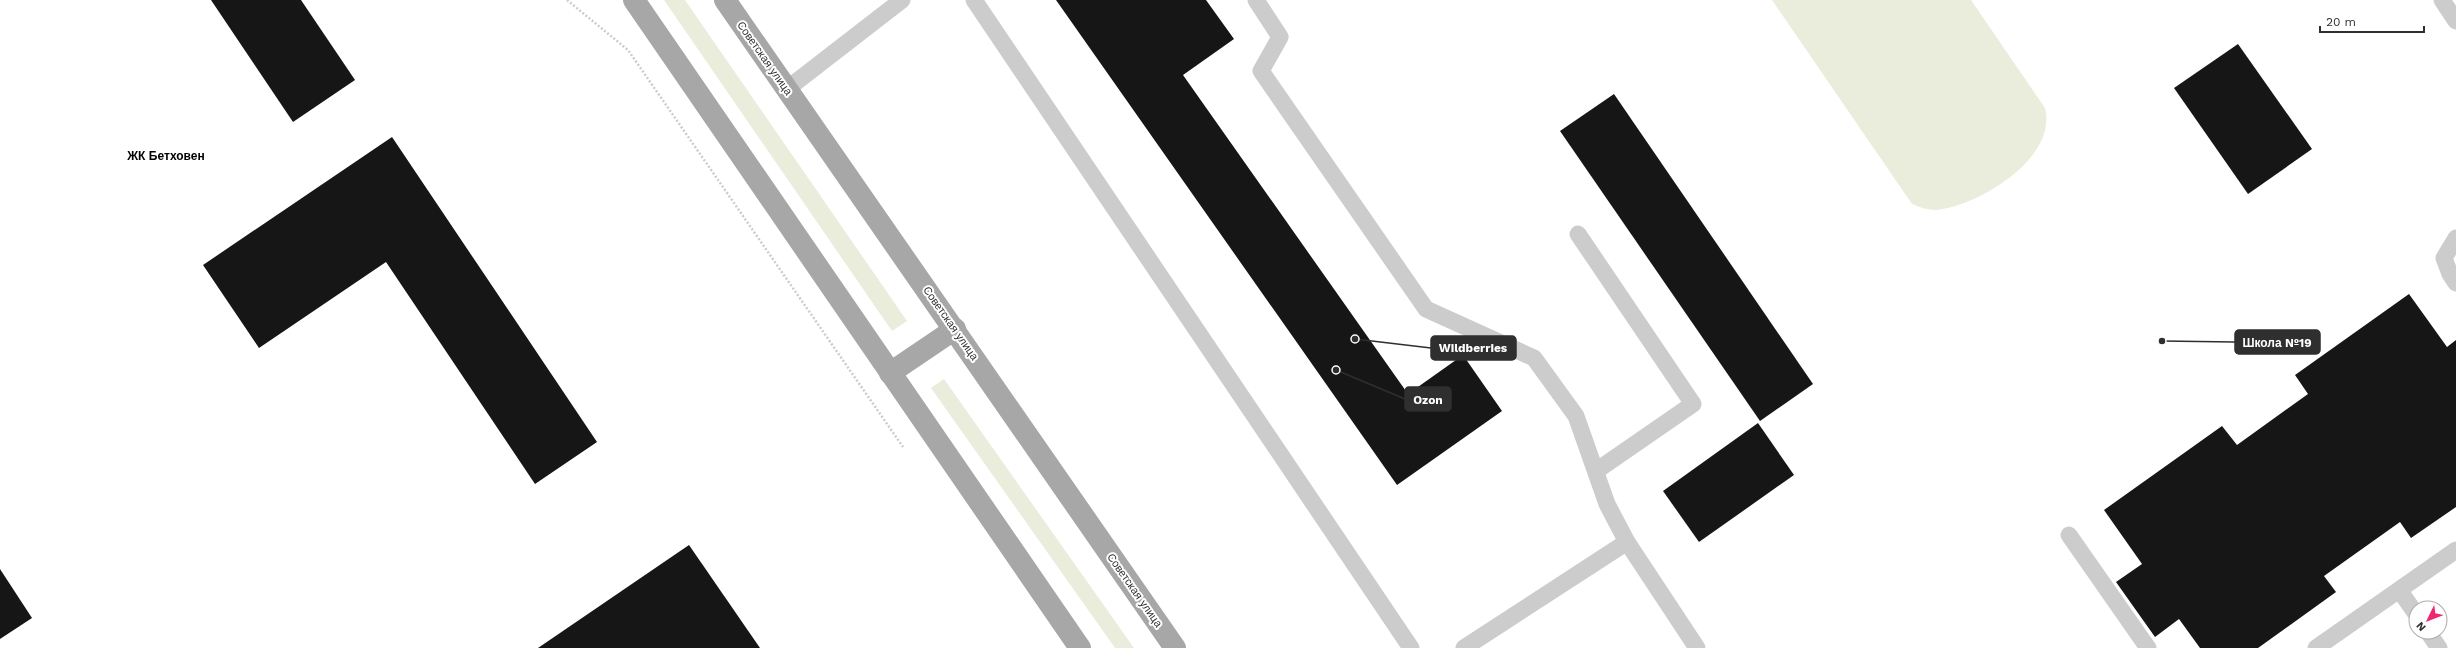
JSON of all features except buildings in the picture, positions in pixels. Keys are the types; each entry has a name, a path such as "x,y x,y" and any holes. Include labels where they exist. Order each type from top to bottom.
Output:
{"main road":[{"path":"634,0 1080,648"},
{"name":"Советская улица","path":"725,0 1175,648"},
{"path":"890,374 954,329"}],"lane":[{"path":"787,89 902,0"},
{"path":"974,0 1412,648"},
{"path":"1256,0 1280,37 1261,71 1426,309 1534,358 1576,416 1607,504 1627,542 1697,648"},
{"path":"2442,0 2456,21"},
{"path":"1578,234 1693,404 1596,471"},
{"path":"2456,238 2444,258 2450,274 2456,283"},
{"path":"2069,535 2148,648"},
{"path":"1464,648 1627,542"},
{"path":"2316,648 2400,591 2456,550"},
{"path":"2400,591 2408,602"}],"path":[{"path":"566,0 628,50 906,451"}],"green space":[{"path":"664,0 685,0 907,321 892,331"},
{"path":"1772,0 1971,0 2045,108 2046,127 2039,144 2027,161 2011,176 1992,189 1973,199 1953,207 1936,210 1912,204"},
{"path":"944,379 1134,648 1115,648 931,388"}],"place":[{"name":"Wildberries","path":"1355,339"},
{"name":"Школа №19","path":"2162,341"},
{"name":"Ozon","path":"1336,370"}],"district":[{"name":"ЖК Бетховен","path":"166,156"}]}
